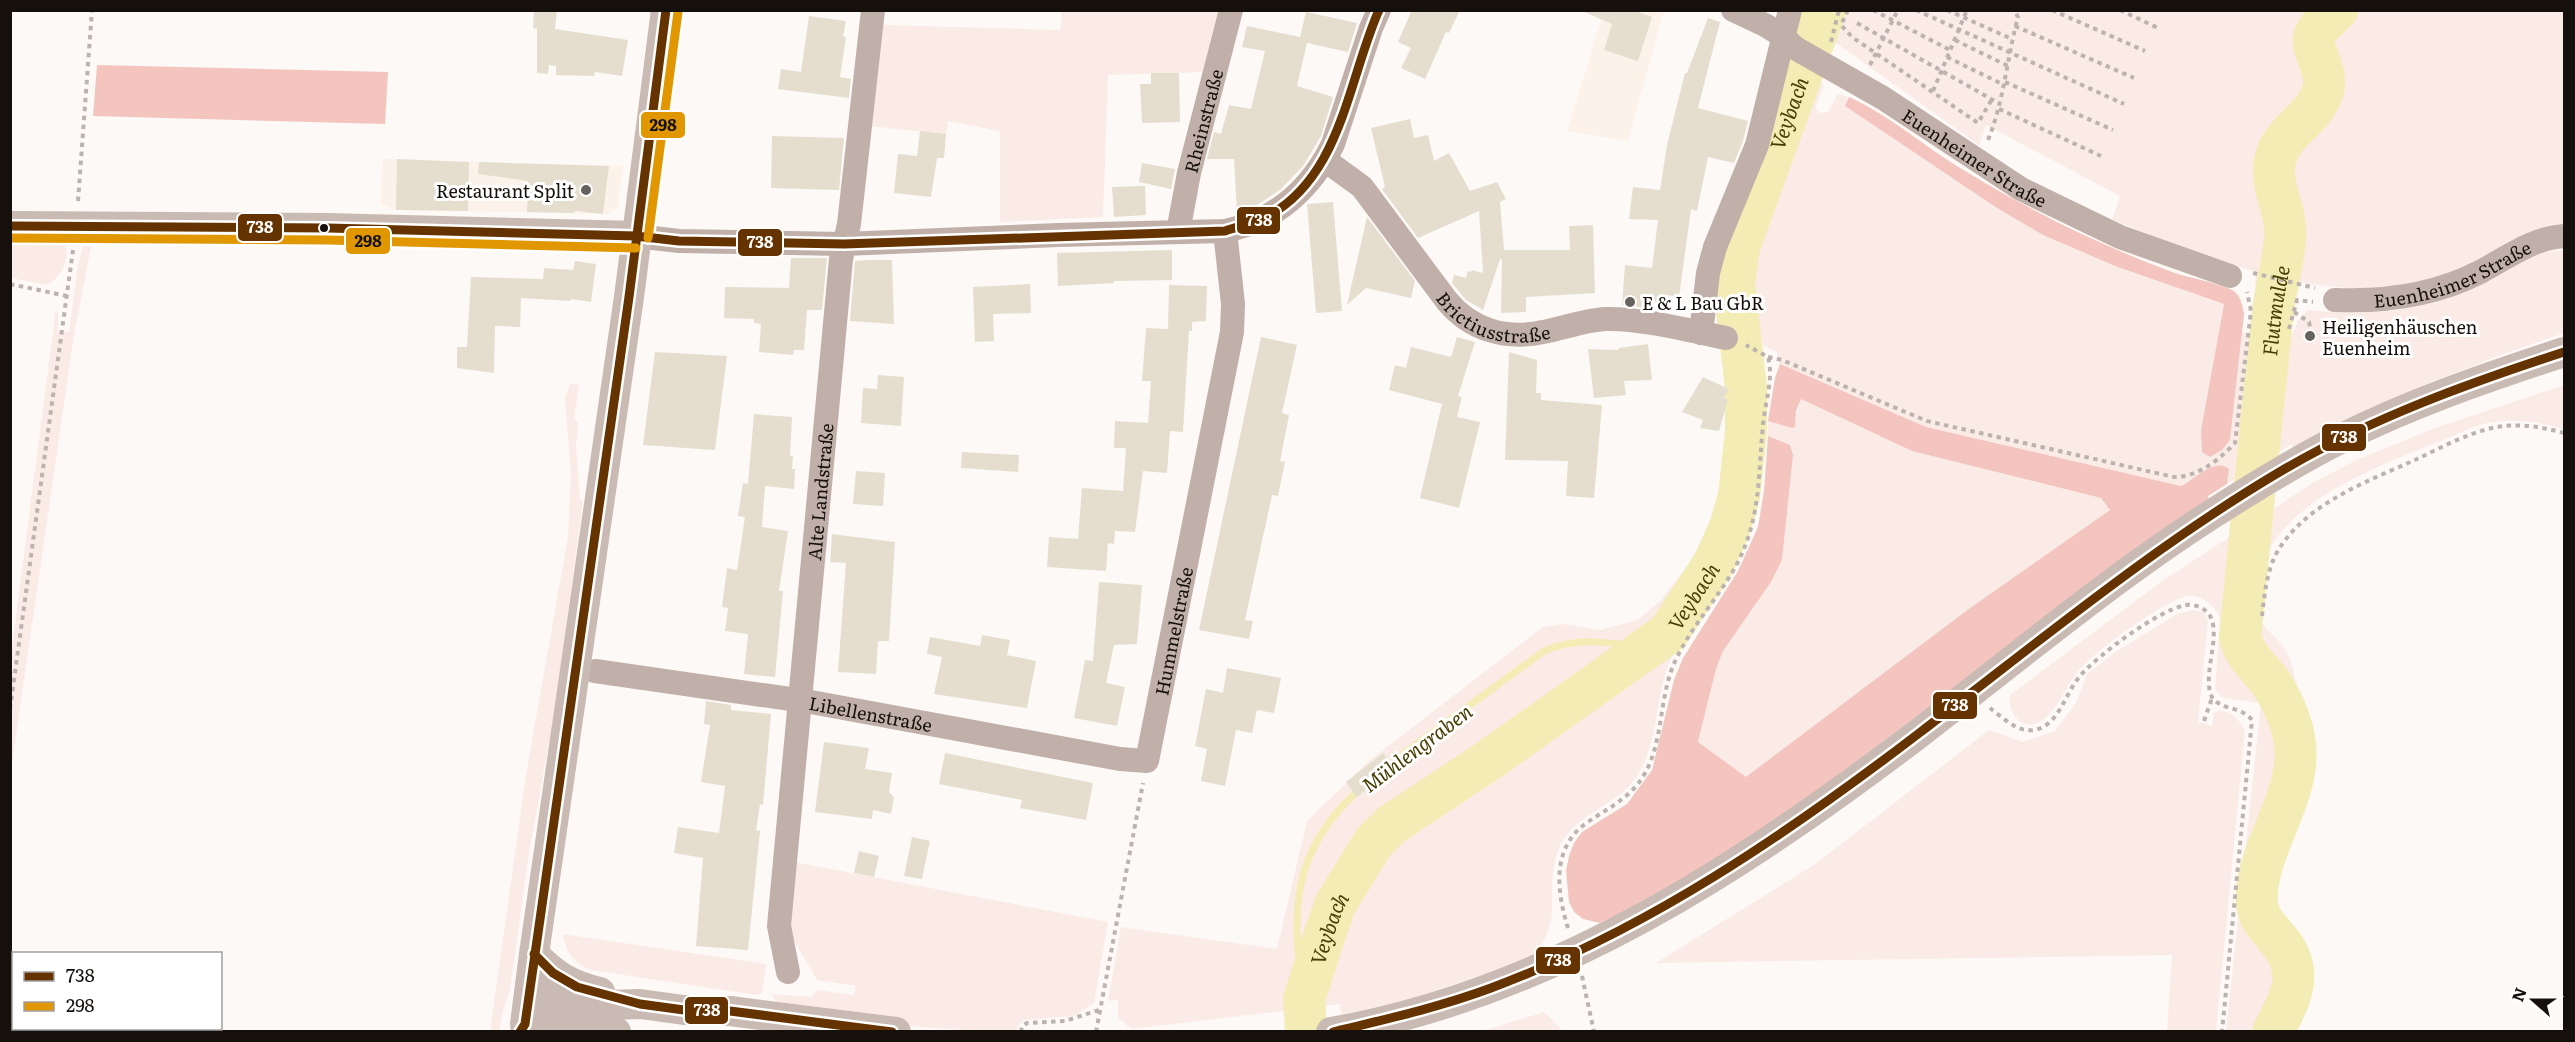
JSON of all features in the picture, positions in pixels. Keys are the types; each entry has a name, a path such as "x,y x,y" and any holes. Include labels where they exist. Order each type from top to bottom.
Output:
{"main road":[{"path":"525,1021 666,10"},
{"path":"10,226 76,224 328,228 636,236"},
{"path":"1337,1031 1441,1004 1575,952 1659,910 1740,861 1876,765 2092,598 2211,515 2339,439 2429,399 2565,352"},
{"path":"534,954 554,973 576,987 640,1004 684,1010 730,1011 896,1032"},
{"path":"525,1021 608,1005 640,1004"},
{"path":"525,1021 545,1028 616,1032"}],"street":[{"name":"Alte Landstraße","path":"788,972 779,926 841,259 854,180 873,10"},
{"name":"Rheinstraße","path":"1178,232 1189,173 1231,10"},
{"path":"636,236 679,241 844,244 1058,234 1225,231 1243,227 1258,221 1294,198 1311,181 1325,160 1334,144 1371,28 1379,10"},
{"name":"Euenheimer Straße","path":"1733,10 1860,85 2021,189 2099,228 2160,253 2230,276"},
{"path":"1701,333 1708,273 1715,248 1754,153 1789,42 1790,10"},
{"name":"Brictiusstraße","path":"1325,160 1362,187 1447,302 1459,316 1470,323 1498,332 1518,334 1540,333 1606,319 1725,338"},
{"name":"Hummelstraße","path":"1147,761 1232,332 1233,304 1225,231"},
{"name":"Euenheimer Straße","path":"2335,300 2375,300 2430,291 2481,272 2535,243 2565,237"},
{"name":"Libellenstraße","path":"595,671 800,700 1120,759 1147,761"}],"path":[{"path":"10,709 76,224 92,10"},
{"path":"1824,63 1839,10"},
{"path":"1848,10 1841,25 1852,37 1978,123 1992,99"},
{"path":"1873,10 1950,50"},
{"path":"1860,85 1898,10"},
{"path":"1916,10 2124,104"},
{"path":"1947,10 2012,39"},
{"path":"1933,91 1967,10"},
{"path":"2052,10 2145,51"},
{"path":"2120,10 2158,28"},
{"path":"1978,163 1999,109 2016,11"},
{"path":"1857,22 2000,104"},
{"path":"2015,26 2134,78"},
{"path":"1955,40 2008,66"},
{"path":"1947,57 2113,130"},
{"path":"1999,109 2101,156"},
{"path":"2256,273 2300,285"},
{"path":"1750,346 1768,357 1782,360 1927,421 2164,475 2185,477 2220,459 2235,443 2251,311 2245,288 2230,276"},
{"path":"10,284 67,296"},
{"path":"2289,329 2294,312 2309,322 2311,332"},
{"path":"1594,1032 1575,952 1559,902 1562,856 1571,838 1584,825 1623,799 1644,774 1654,749 1661,709 1673,667 1689,636 1737,563 1748,540 1757,509 1763,424 1770,377 1768,357"},
{"path":"2262,616 2265,586 2279,549 2295,529 2325,504 2388,472 2484,430 2517,425 2565,433"},
{"path":"1972,691 2014,725 2032,730 2043,727 2059,711 2078,678 2114,645 2168,612 2183,605 2192,604 2205,610 2213,622 2208,679 2212,698 2204,721"},
{"path":"2212,698 2244,712 2252,720 2222,1032"},
{"path":"1096,1032 1147,761"},
{"path":"1021,1032 1024,1024 1065,1021 1099,1010"}],"shaded area":[{"path":"1810,10 2564,11 2564,225 2446,274 2411,284 2373,288 2335,287 2258,273 2112,220 2120,196 1986,125 1979,145 1833,41 1828,42 1826,50 1799,37"},
{"path":"1062,11 1220,11 1204,72 1108,75 1103,217 1000,222 1000,131 948,121 946,134 868,126 883,25 1060,30"},
{"path":"1604,11 1664,11 1628,141 1567,131"},
{"path":"1789,59 1820,74 1818,80 1824,84 1815,108 1820,113 1828,112 1838,94 1849,97 1845,106 1997,208 2043,235 2115,266 2224,304 2201,430 2230,440 2242,332 2250,335 2256,303 2255,276 2300,287 2291,293 2286,308 2284,332 2293,334 2298,320 2308,310 2365,312 2423,305 2459,293 2523,260 2550,251 2564,250 2564,333 2429,383 2292,451 2292,444 2227,484 2229,477 2207,469 2181,486 1926,427 1780,364 1777,352 1761,344 1762,340 1754,336 1750,340 1719,326 1718,270"},
{"path":"97,65 388,72 385,124 93,116"},
{"path":"1849,97 1879,113 1965,171 2042,214 2148,263 2235,292 2241,300 2244,314 2230,440 2222,450 2210,457 2202,452 2201,430 2224,304 2115,266 2043,235 1997,208 1845,106"},
{"path":"383,159 623,166 618,206 609,214 396,210 381,204"},
{"path":"10,239 62,240 66,258 57,277 47,285 11,278"},
{"path":"83,246 91,247 74,334 11,770 11,654 56,309 58,331 69,332 78,265"},
{"path":"1730,349 1736,352 1739,377 1739,454 1731,504 1715,552 1722,556 1738,507 1743,482 1748,433 1749,356 1753,353 1762,366 1764,382 1749,524 1737,555 1688,628 1671,659 1662,688 1650,748 1637,776 1629,787 1575,826 1559,848 1553,872 1550,923 1534,957 1405,1001 1341,1015 1340,1004 1132,1029 1118,1018 1118,1000 1108,1001 1121,927 1277,949 1307,821 1370,760 1543,627 1564,624 1600,630 1638,620 1661,600 1687,567 1715,518 1723,493 1736,392"},
{"path":"1780,364 1926,427 2181,486 2211,468 2223,466 2229,469 2227,484 2208,496 2209,502 2024,635 1797,807 1648,900 1600,923 1583,919 1574,912 1569,902 1566,871 1569,856 1582,832 1627,804 1652,770 1674,680 1683,658 1738,571 1758,527 1764,491 1768,436 1790,445 1793,455 1782,560 1771,582 1723,651 1716,669 1698,742 1746,777 1970,608 2110,510 2101,498 1912,451 1801,399 1796,411 1795,427 1768,421 1775,378"},
{"path":"570,384 579,385 574,419 578,423 576,446 580,500 583,501 554,716 529,853 510,990 499,1031 490,1032 526,775 568,537 571,473 565,399"},
{"path":"2564,385 2564,429 2517,421 2488,423 2472,428 2374,469 2324,496 2302,511 2284,529 2270,548 2263,563 2254,614 2281,644 2288,656 2304,715 2309,745 2308,774 2277,868 2275,896 2280,913 2306,958 2307,995 2292,1031 2226,1031 2261,703 2223,698 2215,690 2220,618 2218,614 2203,599 2193,596 2164,606 2116,638 2089,660 2076,674 2054,708 2036,724 2029,725 2018,720 2011,709 2010,695 2162,581 2316,481 2357,460 2432,429"},
{"path":"1801,399 1912,451 2101,498 2110,510 1970,608 1746,778 1698,743 1716,669 1723,651 1771,582 1782,560 1793,455 1790,445 1768,436 1768,421 1792,428"},
{"path":"2193,610 2203,612 2208,620 2198,722 2212,726 2214,713 2224,711 2232,715 2245,731 2216,1031 2167,1031 2172,955 1656,963 1814,865 1989,730 2023,742 2055,731 2076,703 2087,674 2114,653 2177,614"},
{"path":"794,862 1108,922 1094,1003 1074,1016 1023,1020 1016,1031 895,1024 835,1015 776,1002 772,994 812,997 817,990 854,995 856,986 817,980 789,932"},
{"path":"563,934 766,964 762,993 756,995 591,970 579,964 571,956"},
{"path":"1544,1012 1563,1031 1483,1031"}],"building":[{"path":"534,10 557,10 555,29 628,40 622,76 595,72 594,76 556,75 556,66 549,65 548,74 537,73 537,29 533,28"},
{"path":"1412,10 1460,10 1449,33 1446,32 1425,79 1401,68 1411,48 1398,42"},
{"path":"1580,10 1632,10 1652,17 1638,61 1604,50 1612,24"},
{"path":"1306,12 1357,23 1348,52 1307,43 1297,86 1333,97 1321,136 1303,166 1280,190 1254,207 1237,213 1234,159 1207,159 1214,132 1221,134 1229,105 1251,109 1265,51 1242,47 1247,26 1300,37"},
{"path":"809,16 846,21 840,77 851,79 849,98 778,89 781,69 801,72"},
{"path":"1708,18 1720,22 1698,108 1748,121 1743,141 1734,163 1708,157 1697,211 1691,209 1679,297 1667,295 1665,303 1647,301 1646,308 1622,305 1625,265 1652,268 1658,220 1629,219 1633,187 1660,190 1667,145 1685,73 1687,73"},
{"path":"1151,73 1179,73 1180,122 1142,123 1140,84 1151,84"},
{"path":"1410,119 1414,138 1428,135 1434,161 1449,153 1470,191 1497,182 1506,199 1500,202 1504,250 1570,250 1569,226 1593,225 1595,293 1526,297 1526,312 1501,313 1502,260 1500,259 1483,310 1466,300 1452,283 1454,275 1466,278 1468,271 1483,273 1479,211 1418,238 1382,189 1385,187 1371,128"},
{"path":"920,131 946,134 944,158 937,158 931,197 894,193 898,154 917,156"},
{"path":"772,136 844,138 839,190 771,188"},
{"path":"397,159 469,162 468,211 396,210"},
{"path":"479,162 609,166 603,214 576,211 573,213 527,212 528,181 478,174"},
{"path":"1142,163 1175,169 1171,189 1139,182"},
{"path":"1145,186 1146,215 1114,217 1112,187"},
{"path":"1333,202 1342,311 1316,313 1307,204"},
{"path":"1367,217 1415,281 1411,298 1366,288 1347,305"},
{"path":"1172,250 1172,280 1114,281 1114,283 1058,286 1057,253"},
{"path":"791,258 827,258 822,310 807,310 804,350 794,350 793,355 759,352 761,324 754,323 754,319 724,318 725,287 789,288"},
{"path":"892,260 894,324 850,321 855,261"},
{"path":"575,261 596,264 591,302 571,299 570,301 521,298 520,327 495,326 494,373 457,368 457,347 467,347 471,277 543,279 544,268 573,270"},
{"path":"1030,284 1031,313 993,314 994,341 975,342 973,287"},
{"path":"1169,285 1207,286 1206,321 1192,322 1192,331 1189,331 1183,432 1170,431 1167,473 1143,471 1135,532 1115,531 1114,544 1108,543 1106,571 1047,567 1049,537 1078,539 1082,488 1123,491 1126,448 1114,448 1115,421 1148,423 1151,381 1142,381 1146,328 1168,329"},
{"path":"1261,337 1297,345 1282,413 1289,415 1280,461 1285,462 1278,496 1272,495 1245,620 1253,621 1249,639 1199,630"},
{"path":"1457,337 1475,342 1458,396 1462,397 1457,417 1480,422 1459,508 1420,498 1442,404 1389,390 1395,365 1406,368 1411,347 1451,357"},
{"path":"1648,344 1652,380 1624,381 1626,395 1594,398 1588,349 1618,350"},
{"path":"655,352 727,356 715,450 643,445"},
{"path":"1509,352 1537,360 1536,393 1541,393 1541,400 1602,405 1594,498 1566,496 1568,461 1505,460"},
{"path":"878,375 904,377 901,426 861,423 863,388 877,389"},
{"path":"1703,377 1729,389 1724,398 1728,400 1719,431 1700,428 1703,420 1682,412"},
{"path":"754,414 792,417 790,456 793,456 792,469 795,469 794,489 765,486 762,527 788,531 779,591 783,591 775,677 744,674 748,634 725,631 728,608 722,607 727,568 737,570 745,517 738,516 743,483 748,484"},
{"path":"962,452 1019,455 1018,472 961,468"},
{"path":"856,471 885,473 883,506 853,504"},
{"path":"832,534 895,542 889,641 878,641 876,674 838,672 846,563 830,562"},
{"path":"1099,582 1142,585 1137,644 1114,645 1106,683 1125,687 1117,726 1074,718 1085,660 1093,661"},
{"path":"982,635 1010,640 1007,655 1036,661 1027,708 934,694 942,657 927,654 930,637 980,646"},
{"path":"1227,668 1281,678 1274,713 1257,710 1252,733 1236,730 1225,786 1201,781 1207,749 1195,746 1206,689 1223,693"},
{"path":"706,701 731,705 731,710 771,714 763,805 760,804 756,830 760,831 748,950 696,946 703,858 674,853 678,827 719,833 725,786 701,782 710,725 704,724"},
{"path":"824,742 869,748 865,769 892,773 889,792 894,797 891,814 873,810 872,819 815,812"},
{"path":"945,753 1093,783 1086,820 1020,808 1022,800 939,784"},
{"path":"1383,753 1395,767 1357,797 1346,782"},
{"path":"912,837 930,841 922,879 904,876"},
{"path":"859,851 879,856 874,877 854,873"}],"waterway":[{"name":"Veybach","path":"1306,1032 1304,999 1335,905 1373,843 1391,825 1489,760 1668,633 1714,563 1730,527 1739,496 1746,431 1746,388 1734,285 1739,247 1825,10"},
{"name":"Flutmulde","path":"2273,1032 2290,995 2293,972 2291,960 2285,948 2259,914 2258,884 2262,865 2291,785 2295,765 2295,745 2289,718 2277,692 2248,655 2240,637 2273,311 2285,239 2284,219 2274,180 2275,160 2284,140 2319,100 2324,82 2314,46 2315,34 2337,10"},
{"name":"Mühlengraben","path":"1385,767 1544,651 1582,642 1620,644 1646,650"},
{"name":"Mühlengraben","path":"1304,999 1297,938 1297,911 1301,884 1309,859 1321,835 1338,811 1361,788"}],"transit line":[{"name":"738","path":"520,1032 525,1024 629,297 666,10"},
{"name":"738","path":"10,226 328,228 636,236 679,241 844,244 1225,231 1260,220 1287,203 1308,182 1325,156 1338,128 1379,10"},
{"name":"298","path":"648,238 678,12"},
{"name":"298","path":"10,238 328,240 636,248"},
{"name":"738","path":"1333,1032 1433,1007 1491,988 1549,965 1660,909 1714,877 1818,808 2099,594 2239,497 2288,467 2354,432 2423,402 2564,352"},
{"name":"738","path":"534,954 553,973 577,987 640,1004 684,1010 730,1011 892,1032"}],"place":[{"name":"Restaurant Split","path":"586,190"},
{"name":"E & L Bau GbR","path":"1630,302"},
{"name":"Heiligenhäuschen Euenheim","path":"2310,336"}]}
